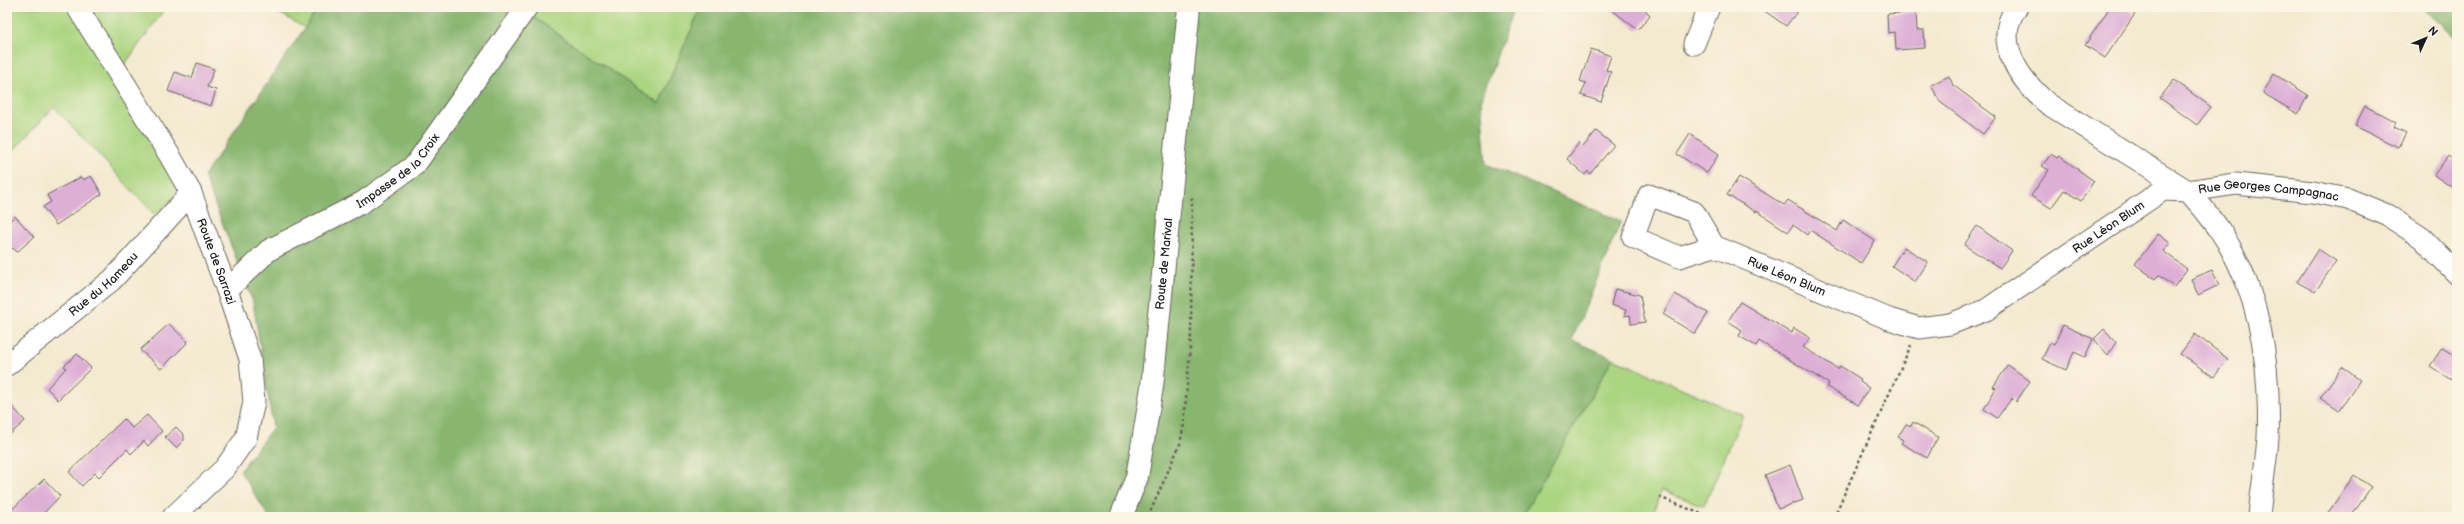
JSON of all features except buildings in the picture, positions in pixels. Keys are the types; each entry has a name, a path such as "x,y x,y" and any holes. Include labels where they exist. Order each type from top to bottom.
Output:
{"main road":[{"name":"Route de Marival","path":"1121,517 1137,477 1152,387 1189,7"}],"street":[{"name":"Route de Sarrazi","path":"77,7 170,156 191,193 227,290 250,359 254,402 246,438 225,468 173,517"},
{"name":"Impasse de la Croix","path":"227,290 270,250 363,202 415,165 527,7"},
{"path":"1694,44 1709,7"},
{"name":"Rue Georges Campagnac","path":"2017,7 2011,14 2009,51 2017,71 2031,89 2048,104 2188,191 2236,184 2313,192 2348,199 2387,215 2422,238 2457,274"},
{"name":"Rue Léon Blum","path":"1714,246 1827,294 1919,328 1950,324 1986,310 2163,190 2188,191"},
{"path":"2188,191 2217,226 2241,269 2260,322 2268,372 2268,439 2259,517"},
{"name":"Rue du Hameau","path":"7,365 112,280 191,193"}],"path":[{"path":"1148,517 1180,444 1184,424 1191,336 1192,189"},
{"path":"1834,517 1919,328"},
{"path":"1659,496 1709,517"}],"green space":[{"path":"7,7 166,7 113,81 183,192 154,214 54,107 7,157"},
{"path":"269,7 319,7 305,28"},
{"path":"319,7 519,7 659,104 701,7 1514,7 1481,101 1486,164 1621,221 1572,340 1613,358 1522,517 269,517 240,471 273,427 253,302 204,176"},
{"path":"519,7 701,7 659,104"},
{"path":"2422,7 2457,7 2457,39"},
{"path":"1613,358 1743,415 1704,506 1661,490 1652,517 1522,517"}]}
